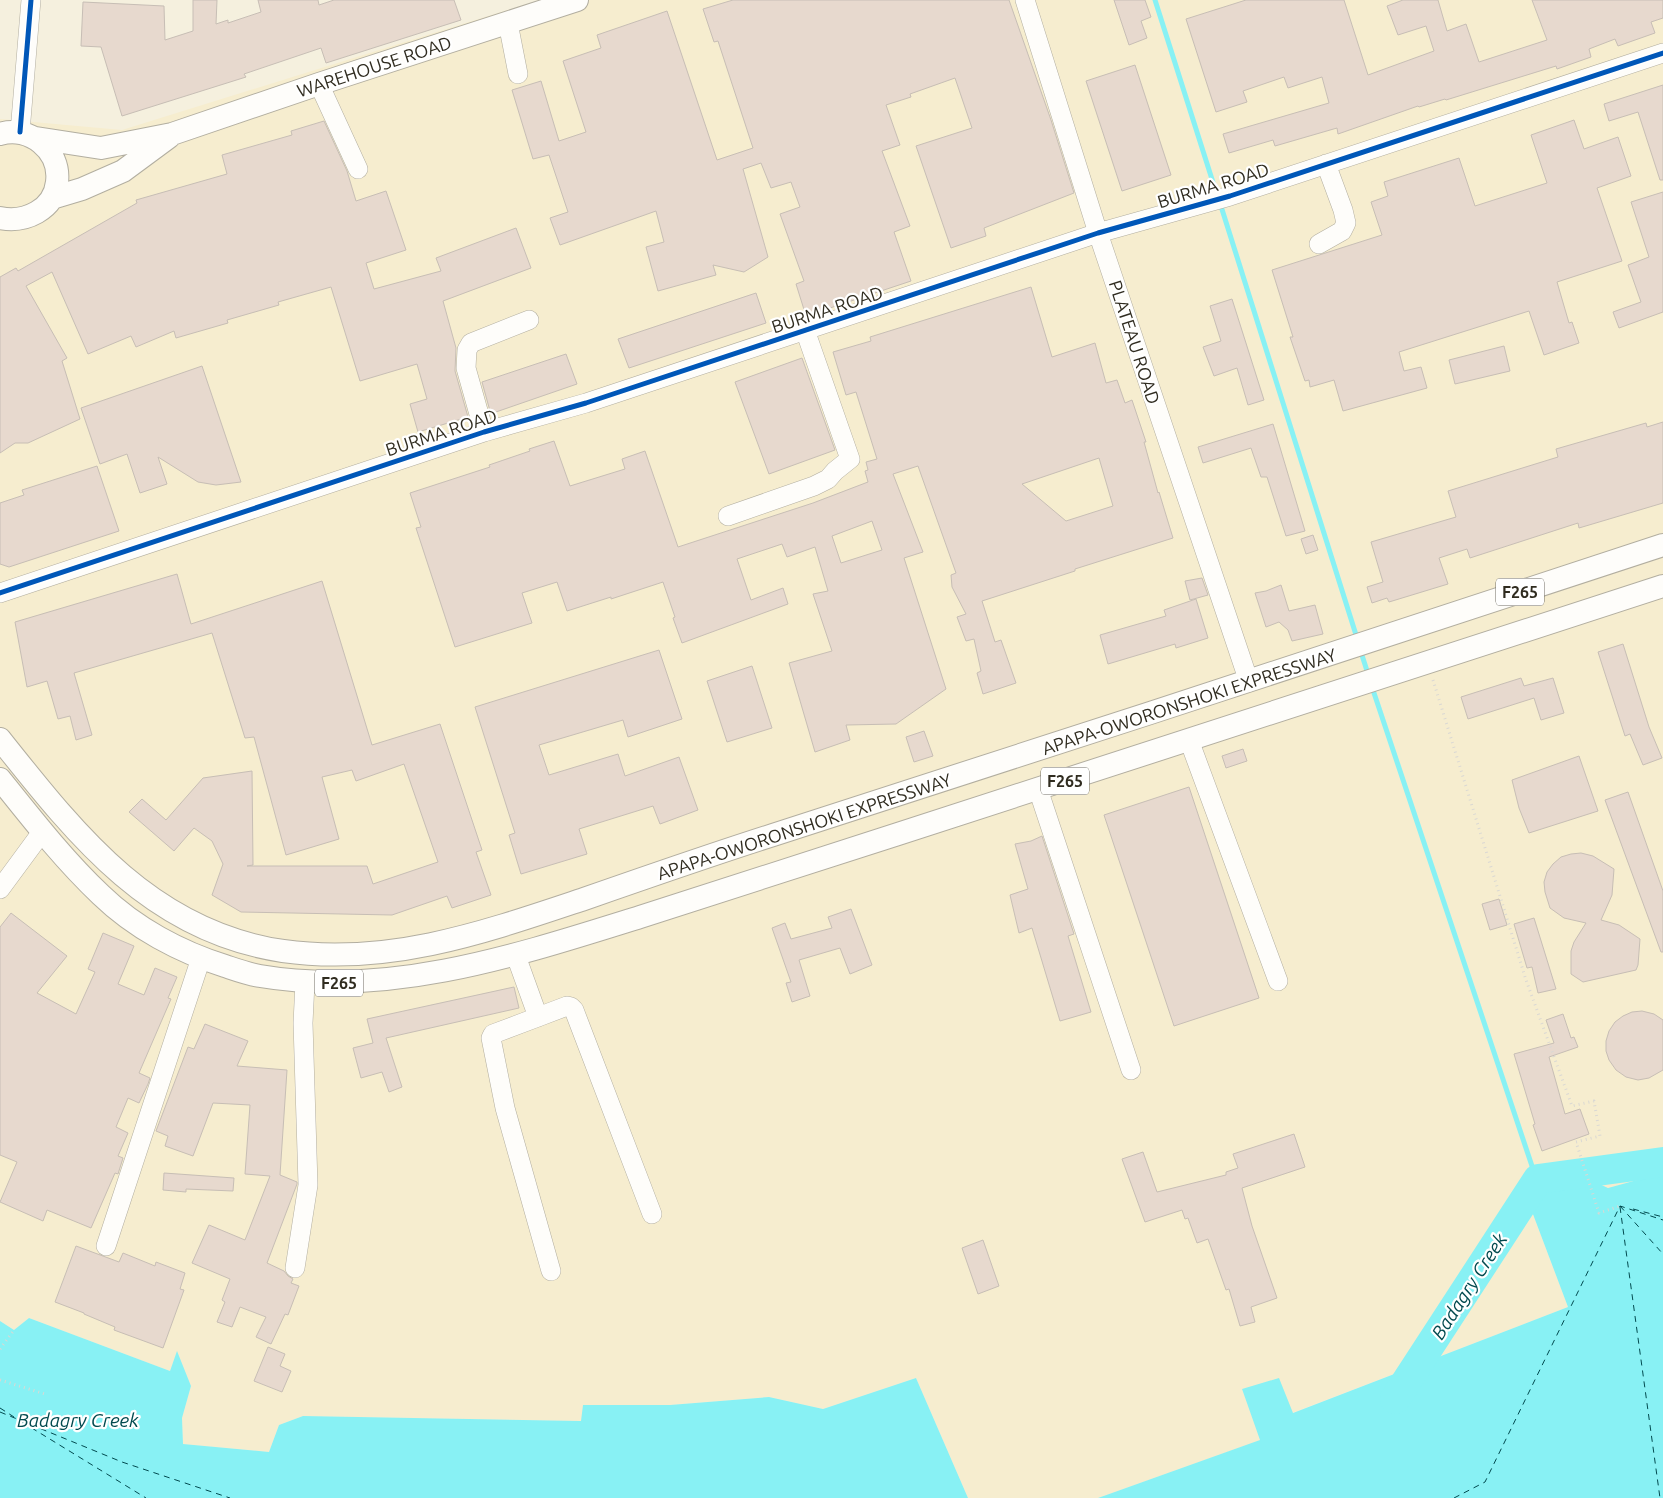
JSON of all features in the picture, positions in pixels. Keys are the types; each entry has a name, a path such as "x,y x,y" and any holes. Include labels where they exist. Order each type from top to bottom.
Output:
{"main road":[{"name":"WAREHOUSE ROAD","path":"19,135 101,148 172,134 577,0"},
{"name":"WAREHOUSE ROAD","path":"52,198 82,189 123,171 172,134"},
{"path":"0,236 40,211 52,198 57,182 56,166 50,151 19,135"},
{"path":"0,218 11,220 25,219"},
{"name":"APAPA-OWORONSHOKI EXPRESSWAY","path":"0,739 41,791 97,854 150,899 189,920 236,941 282,950 337,955 423,947 503,926 741,846 1249,682 1663,545"},
{"name":"APAPA-OWORONSHOKI EXPRESSWAY","path":"0,779 42,832 103,898 141,926 174,946 201,958 254,976 304,982 342,982 409,977 516,956 740,886 1663,586"}],"street":[{"path":"19,135 31,0"},
{"name":"PLATEAU ROAD","path":"1025,0 1098,233 1249,682"},
{"path":"508,22 518,74"},
{"name":"BURMA ROAD","path":"0,593 484,432 611,394 1098,233 1230,196 1663,54"},
{"path":"319,84 358,169"},
{"path":"1319,244 1342,231 1346,223 1326,164"},
{"path":"484,432 466,368 467,350 472,342 529,320"},
{"path":"728,516 814,486 828,479 850,459 805,330"},
{"path":"1188,740 1278,981"},
{"path":"1038,789 1131,1070"},
{"path":"0,889 42,832"},
{"path":"516,956 538,1017"},
{"path":"106,1246 201,958"},
{"path":"295,1268 308,1185 303,1023 304,982"},
{"path":"551,1271 505,1108 490,1038 493,1034 567,1006 574,1010 652,1214"}],"path":[{"path":"1428,662 1526,980 1572,1106 1594,1101 1600,1136 1576,1142 1599,1213 1620,1206"},
{"path":"0,1349 14,1330"},
{"path":"0,1380 45,1394"}],"shaded area":[{"path":"540,0 1663,0 1663,1177 1659,1174 1608,1188 1563,1167 1528,1201 1568,1307 1292,1413 1242,1389 1261,1440 1098,1498 968,1498 916,1378 823,1409 769,1397 670,1405 583,1405 582,1421 303,1416 279,1425 269,1452 183,1444 182,1418 191,1386 177,1352 170,1371 29,1318 14,1330 0,1321 0,119 122,130"}],"water":[{"name":"Badagry Creek","path":"1563,1167 1608,1188 1659,1174 1663,1177 1663,1498 1098,1498 1260,1440 1242,1389 1279,1378 1293,1413 1568,1307 1528,1201 1523,1181 1534,1172"},
{"name":"Badagry Creek","path":"29,1318 170,1371 177,1351 191,1386 182,1418 183,1444 269,1452 279,1425 303,1416 581,1421 583,1405 670,1405 769,1397 823,1409 916,1378 968,1498 0,1498 0,1321 14,1330"}],"building":[{"path":"193,0 217,0 216,24 228,20 228,23 261,12 258,0 318,0 319,5 334,0 454,0 461,20 326,63 321,48 244,74 246,77 122,116 101,47 81,46 83,2 164,6 165,40 193,31"},
{"path":"733,0 1009,0 1051,120 1074,193 984,228 986,236 951,248 916,146 972,128 955,78 910,94 911,97 886,105 900,145 882,151 910,226 894,232 911,281 806,316 796,284 804,281 780,214 800,207 791,182 771,188 761,163 743,169 768,257 744,272 713,265 716,275 658,291 646,247 664,242 656,211 560,245 550,218 568,212 549,155 533,159 512,90 541,81 559,141 586,132 563,61 601,48 597,35 667,11 717,160 753,148 718,41 714,42 703,9"},
{"path":"1114,0 1145,0 1151,17 1141,21 1147,38 1129,45"},
{"path":"1246,0 1344,0 1368,75 1434,51 1426,26 1398,35 1387,6 1403,0 1438,0 1447,31 1466,24 1479,62 1547,40 1532,0 1663,0 1663,18 1651,22 1655,33 1618,46 1615,39 1589,49 1591,57 1557,69 1556,66 1446,100 1418,106 1338,134 1337,128 1275,146 1273,140 1229,153 1223,134 1329,103 1322,77 1288,88 1284,77 1243,91 1247,102 1216,112 1186,19"},
{"path":"1135,65 1171,175 1122,191 1086,81"},
{"path":"1663,85 1663,180 1660,180 1638,112 1609,121 1604,104"},
{"path":"1574,120 1584,149 1618,137 1631,176 1597,188 1622,261 1557,282 1569,323 1572,322 1579,343 1544,355 1529,311 1399,352 1404,371 1421,367 1427,388 1343,411 1334,380 1310,387 1309,380 1305,381 1290,337 1293,337 1272,270 1382,235 1371,202 1388,196 1384,182 1459,158 1475,206 1547,183 1531,135"},
{"path":"324,121 347,171 356,201 386,191 406,250 366,263 374,289 441,271 436,258 516,228 531,268 443,301 456,348 455,371 468,417 418,432 410,404 427,399 417,364 360,381 331,287 278,302 279,305 227,320 228,323 176,338 174,331 136,347 131,336 88,354 52,272 26,286 67,358 62,361 80,419 28,443 15,443 0,453 0,277 16,268 18,271 137,203 136,200 227,174 222,155 292,135 291,131"},
{"path":"1663,192 1663,312 1619,328 1613,312 1641,302 1628,265 1649,257 1631,202"},
{"path":"1031,287 1052,357 1095,343 1106,383 1117,380 1125,403 1132,400 1146,442 1144,442 1158,493 1173,538 982,601 995,642 1001,640 1016,683 983,694 977,673 981,671 974,639 966,641 957,617 966,614 952,587 951,575 956,573 918,466 893,474 923,552 904,558 946,689 896,724 846,725 850,740 815,752 789,663 832,651 813,594 828,591 815,547 787,557 782,544 737,559 751,600 783,588 788,604 682,643 663,582 567,611 557,582 522,593 532,623 455,647 416,528 421,527 410,493 490,467 489,465 554,441 570,486 625,469 622,459 645,451 678,547 813,503 868,482 865,471 868,470 866,462 877,459 856,392 846,395 833,352 871,341 870,337","holes":["1099,458 1113,506 1066,521 1022,484","872,521 882,550 841,563 832,536"]},
{"path":"756,293 766,323 629,368 618,339"},
{"path":"1232,299 1264,400 1248,405 1237,368 1214,376 1203,347 1221,341 1210,306"},
{"path":"1504,346 1510,371 1455,384 1449,360"},
{"path":"566,354 577,384 493,413 490,411 482,382"},
{"path":"802,358 835,450 769,474 735,382"},
{"path":"202,366 241,482 216,485 198,482 158,457 167,484 140,493 127,454 100,464 81,408"},
{"path":"1663,422 1663,503 1579,528 1578,523 1470,558 1467,549 1439,558 1448,584 1389,602 1387,598 1372,603 1367,587 1383,582 1371,542 1456,517 1448,491 1558,457 1556,449 1646,423 1647,427"},
{"path":"1273,424 1305,531 1286,536 1267,477 1261,477 1251,448 1203,463 1198,447"},
{"path":"97,466 119,531 9,567 0,564 0,503 24,495 22,490"},
{"path":"1313,535 1318,550 1306,554 1301,539"},
{"path":"177,574 191,624 322,581 372,745 440,724 482,850 476,852 491,895 452,908 447,896 392,915 241,912 212,895 223,864 212,841 194,828 174,851 129,812 142,799 166,820 203,778 252,771 253,865 247,866 367,866 373,884 438,862 404,764 356,781 352,770 322,777 339,839 286,855 254,737 245,738 212,633 74,673 92,735 76,740 70,716 58,719 47,681 27,687 15,622"},
{"path":"1202,578 1208,595 1190,600 1185,581"},
{"path":"1281,585 1289,611 1315,605 1323,634 1292,641 1288,630 1279,622 1266,627 1255,593"},
{"path":"1196,599 1208,638 1176,648 1175,644 1108,664 1100,635 1166,616 1164,610"},
{"path":"1623,644 1649,727 1662,758 1643,765 1630,734 1625,736 1598,652"},
{"path":"659,650 682,719 628,737 623,720 539,745 549,775 618,754 625,776 679,757 698,810 660,824 653,806 579,829 587,854 521,874 509,835 515,833 475,707"},
{"path":"752,666 772,728 727,742 707,681"},
{"path":"1521,678 1524,686 1553,678 1564,713 1541,720 1534,698 1468,719 1461,697"},
{"path":"924,731 933,756 914,762 906,737"},
{"path":"1243,749 1247,761 1226,768 1222,756"},
{"path":"1579,756 1598,811 1529,833 1519,808 1512,780"},
{"path":"1189,787 1259,998 1174,1026 1104,815"},
{"path":"1628,792 1663,891 1663,952 1661,952 1605,800"},
{"path":"1042,836 1074,934 1068,936 1091,1012 1060,1021 1032,928 1019,933 1010,895 1028,889 1015,844 1031,841"},
{"path":"1581,853 1593,856 1614,869 1612,895 1601,920 1619,925 1640,939 1636,970 1583,982 1571,974 1571,951 1574,942 1586,923 1564,918 1550,908 1544,882 1547,872 1561,857"},
{"path":"1499,899 1507,925 1490,930 1482,904"},
{"path":"851,909 872,965 850,974 840,948 799,960 810,996 792,1002 786,983 791,982 772,928 785,923 791,939 832,928 828,917"},
{"path":"11,913 67,956 37,993 76,1014 95,972 88,969 103,933 134,946 118,984 144,995 155,968 177,977 168,998 171,999 139,1073 150,1078 148,1084 139,1103 128,1098 116,1127 128,1133 118,1156 123,1158 118,1174 115,1173 91,1228 47,1210 43,1221 0,1202 17,1162 0,1155 0,927"},
{"path":"1534,918 1556,989 1538,993 1532,967 1527,968 1514,924"},
{"path":"514,987 519,1008 386,1038 402,1087 389,1092 382,1072 361,1078 353,1048 373,1043 367,1019"},
{"path":"1642,1011 1654,1014 1663,1020 1663,1070 1649,1078 1638,1080 1626,1077 1616,1070 1609,1060 1606,1051 1606,1041 1609,1031 1615,1022 1632,1012"},
{"path":"1563,1014 1571,1038 1574,1037 1578,1047 1549,1057 1565,1114 1580,1109 1589,1134 1542,1151 1514,1054 1554,1043 1546,1020"},
{"path":"205,1024 248,1041 237,1066 287,1070 280,1175 297,1182 297,1184 267,1263 284,1271 293,1279 291,1283 299,1286 288,1315 285,1314 271,1344 256,1337 266,1317 240,1307 232,1327 217,1322 225,1302 222,1300 230,1279 192,1263 209,1225 245,1240 270,1176 245,1174 250,1105 213,1103 193,1156 165,1146 168,1136 156,1131 188,1047 194,1049"},
{"path":"1294,1134 1305,1167 1242,1188 1252,1226 1277,1298 1251,1307 1255,1322 1240,1326 1229,1289 1226,1290 1208,1239 1197,1243 1188,1218 1185,1219 1182,1210 1145,1222 1122,1159 1143,1152 1157,1192 1226,1175 1226,1172 1238,1168 1233,1154"},
{"path":"164,1173 234,1178 233,1191 186,1189 186,1192 163,1190"},
{"path":"983,1240 999,1286 978,1294 962,1248"},
{"path":"76,1246 119,1262 123,1253 155,1266 156,1262 185,1273 180,1289 184,1290 163,1348 114,1330 115,1327 55,1302"},
{"path":"268,1347 285,1354 280,1366 291,1371 282,1392 254,1381"}],"waterway":[{"path":"1155,0 1217,195"},
{"path":"1220,203 1357,638"},
{"path":"1360,649 1369,677"},
{"path":"1372,687 1534,1172 1537,1176"},
{"name":"Badagry Creek","path":"1395,1399 1538,1179 1663,1162"}],"ferry route":[{"path":"1620,1206 1663,1254"},
{"path":"1454,1498 1485,1482 1620,1206 1663,1220"},
{"path":"1620,1207 1660,1498"},
{"path":"1633,1209 1663,1217"},
{"path":"0,1408 14,1417"},
{"path":"0,1412 122,1462 230,1498"},
{"path":"22,1422 146,1498"}],"cycle path":[{"path":"20,132 31,0"},
{"path":"0,593 484,432 586,403 1098,233 1230,196 1663,53"}]}
